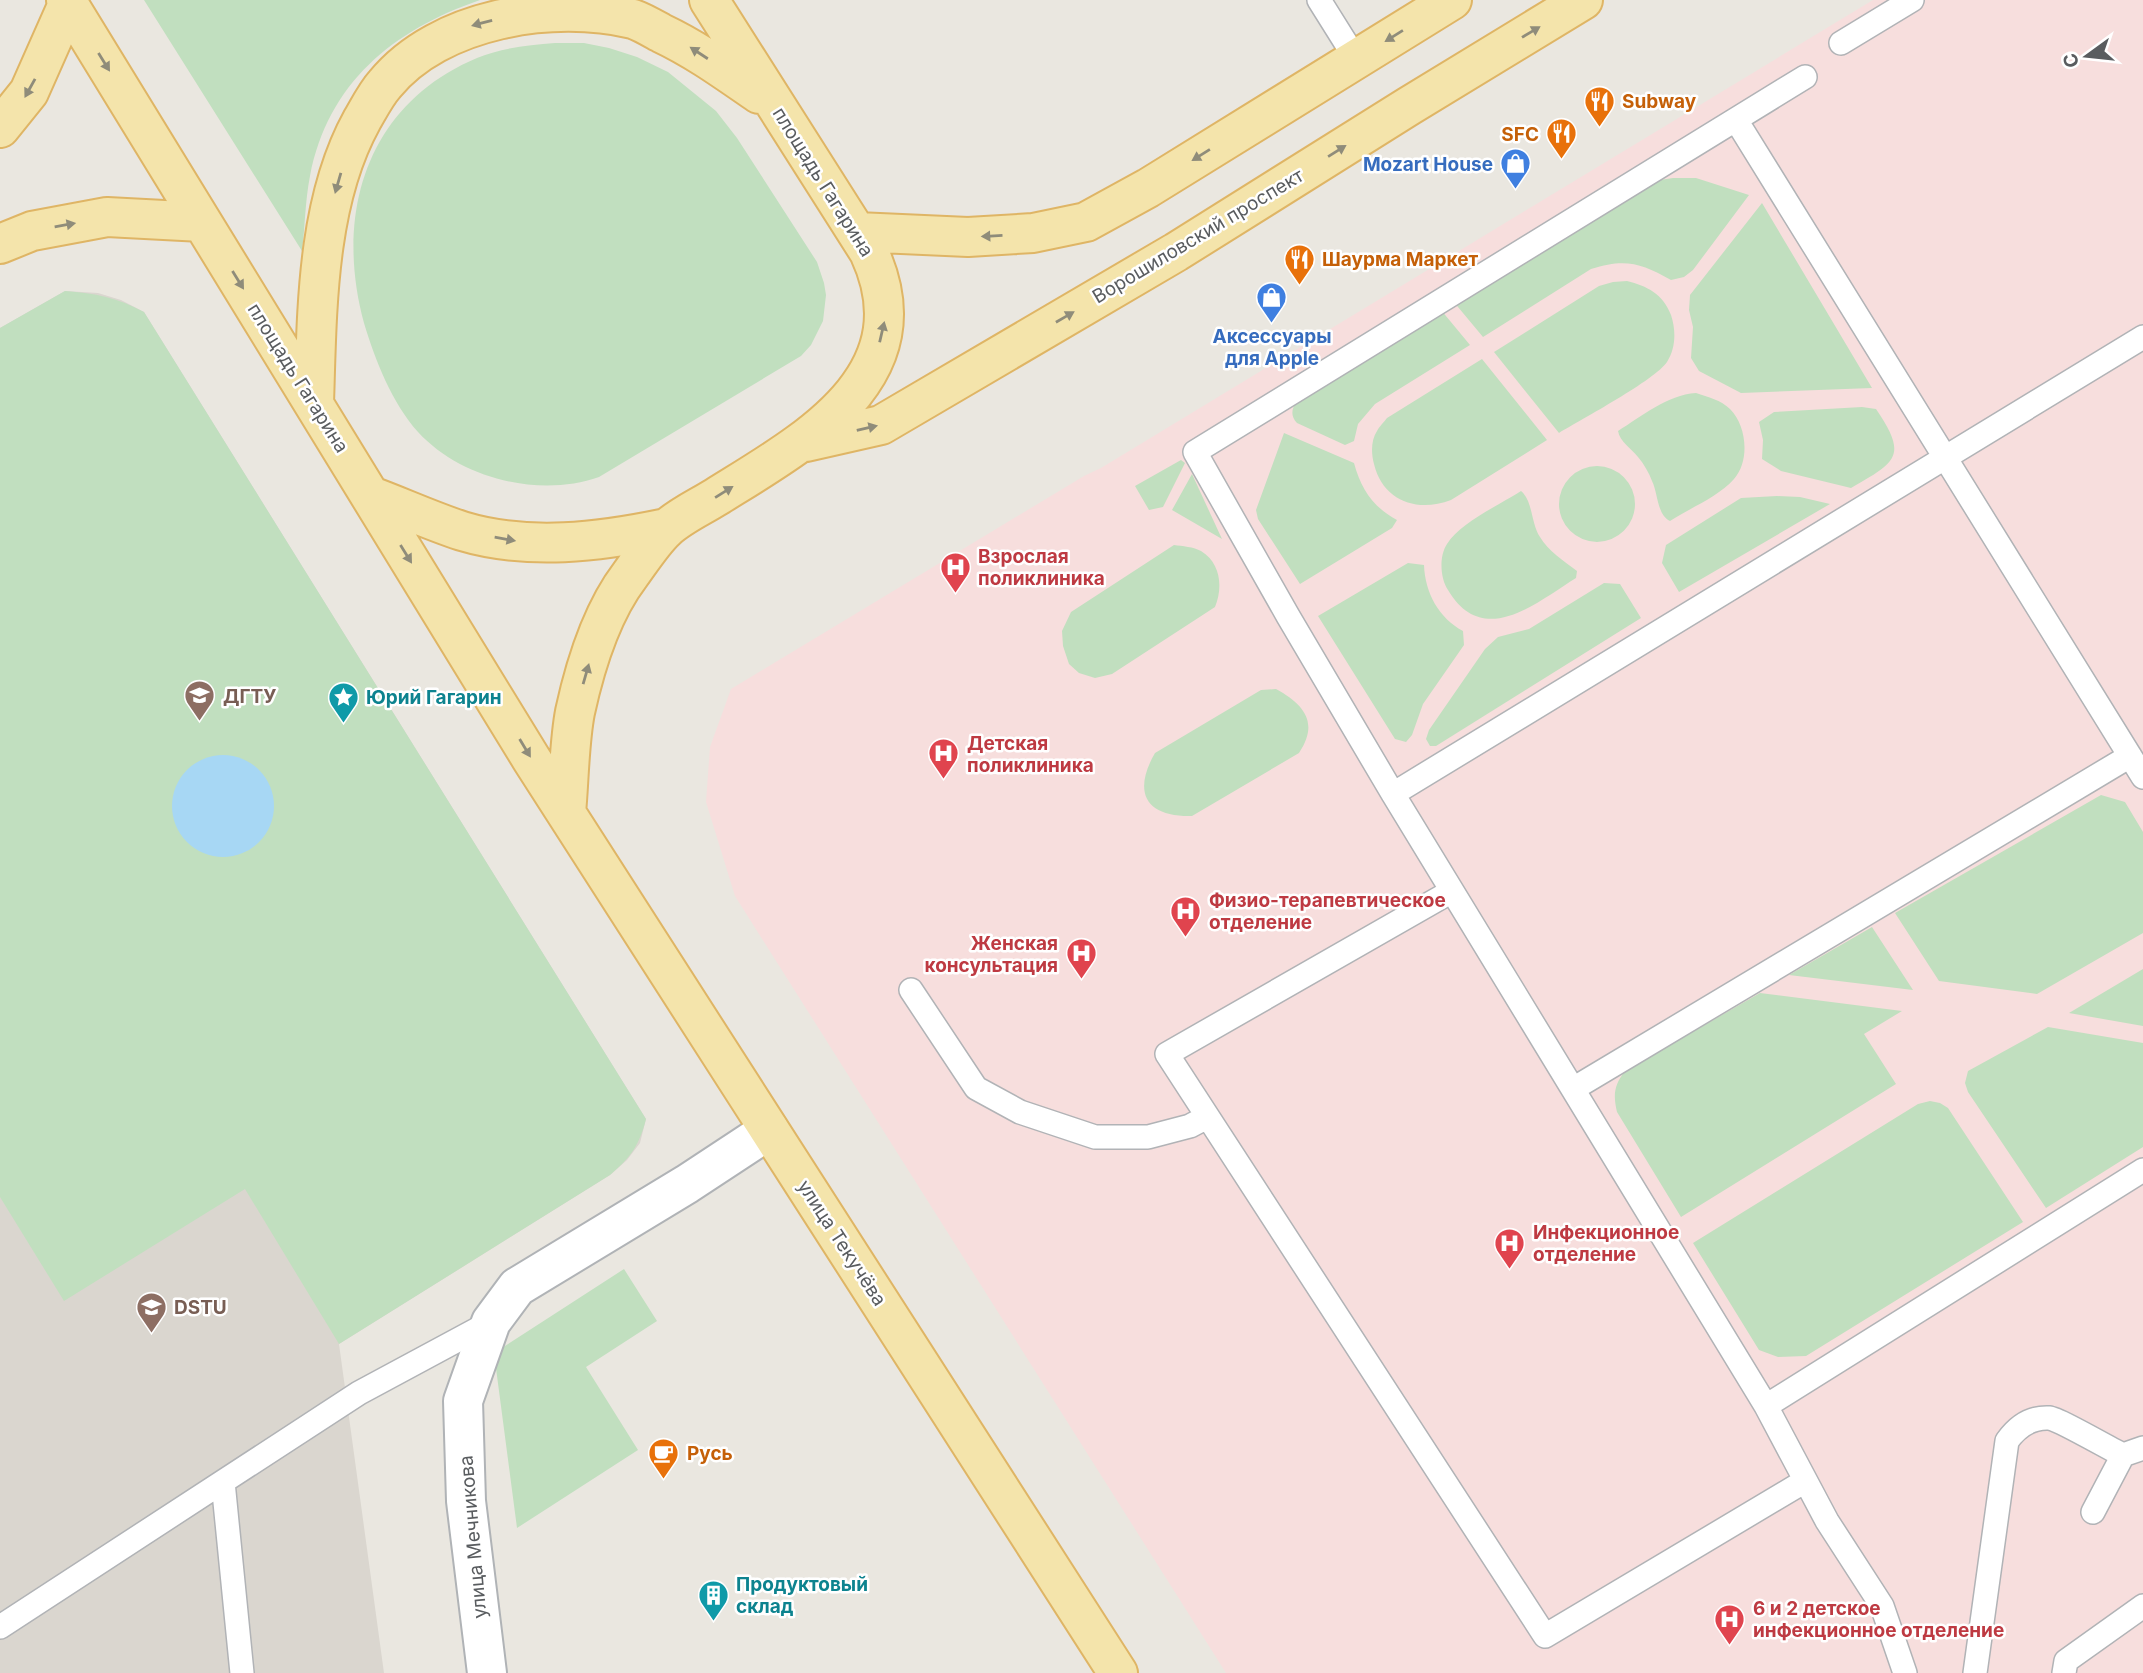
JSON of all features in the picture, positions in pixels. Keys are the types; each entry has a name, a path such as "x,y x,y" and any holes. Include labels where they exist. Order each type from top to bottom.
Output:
{"main road":[{"name":"площадь Гагарина","path":"67,2 370,496 463,531 515,541 566,543 666,528 801,443 840,409 859,388 873,362 880,341 885,317 884,297 878,273 857,232 709,0"},
{"path":"857,232 968,237 1034,233 1086,222 1148,188 1452,0"},
{"name":"Ворошиловский проспект","path":"801,443 881,425 1176,253 1583,0"},
{"path":"0,128 29,92 67,2"},
{"path":"314,404 318,285 330,214 343,166 361,121 385,83 420,52 462,28 514,14 555,9 595,11 634,20 695,49 775,106"},
{"path":"0,244 32,231 107,217 202,222"},
{"name":"улица Текучёва","path":"370,496 566,813 1118,1673"},
{"name":"площадь Гагарина","path":"566,813 575,715 601,627 628,578 666,528"},
{"name":"улица Мечникова","path":"487,1673 466,1501 463,1401 491,1322 517,1287 687,1184 769,1130"}],"lane":[{"path":"1319,0 1356,59"},
{"path":"1841,43 1912,0"},
{"path":"1805,77 1195,452 1393,794 1766,1406 1827,1521 1882,1606 1905,1673"},
{"path":"1736,120 2143,777"},
{"path":"1393,794 2143,337"},
{"path":"1573,1089 2130,756"},
{"path":"1452,891 1167,1054 1545,1636 1805,1481"},
{"path":"911,990 976,1088 1020,1112 1095,1137 1149,1137 1189,1126 1207,1117"},
{"path":"1766,1406 2143,1170"},
{"path":"0,1627 359,1393 491,1322"},
{"path":"1975,1673 2007,1441 2016,1428 2028,1422 2050,1418 2133,1452 2093,1512"},
{"path":"223,1482 242,1673"},
{"path":"2064,1673 2066,1661 2143,1606"}],"shaded area":[{"path":"1873,0 2143,0 2143,1673 1226,1673 735,896 706,802 710,747 731,689"},
{"name":"ДГТУ","path":"65,291 98,293 121,300 144,312 646,1119 640,1143 627,1160 610,1175 339,1344 384,1673 0,1673 0,328"}],"green space":[{"path":"144,0 480,0 448,12 393,44 369,64 349,87 332,113 319,143 308,185 302,251"},
{"path":"584,43 637,57 668,72 716,111 737,138 817,262 826,295 823,321 811,345 801,356 599,477 552,485 502,480 456,462 436,448 409,421 392,395 368,337 356,282 354,242 358,203 368,166 385,133 409,103 439,78 477,58 515,48"},
{"path":"1696,178 1749,195 1693,270 1684,277 1671,280 1641,266 1623,263 1591,269 1483,337 1453,301 1653,181"},
{"path":"1762,203 1872,388 1741,393 1699,371 1691,358 1693,327 1689,310 1690,295"},
{"path":"1627,281 1654,292 1668,308 1674,333 1670,357 1660,370 1648,379 1559,433 1494,352 1599,286"},
{"name":"ДГТУ","path":"65,291 106,297 144,312 646,1119 633,1150 610,1175 339,1344 245,1189 64,1301 0,1197 0,328"},
{"path":"1441,310 1470,345 1375,404 1358,424 1354,441 1345,445 1297,423 1292,414 1293,410 1305,392"},
{"path":"1482,359 1547,440 1451,500 1438,504 1414,504 1393,495 1378,477 1374,464 1372,447 1378,429 1387,418"},
{"path":"1696,393 1723,403 1736,416 1743,434 1743,463 1734,479 1712,497 1670,521 1660,509 1646,469 1623,442 1618,431 1665,402"},
{"path":"1862,407 1876,409 1892,438 1893,456 1879,471 1851,488 1781,471 1762,459 1763,440 1759,422 1774,412"},
{"path":"1284,433 1354,463 1369,496 1397,520 1392,528 1300,584 1258,519 1256,510"},
{"path":"1181,460 1185,463 1163,507 1149,510 1135,486"},
{"path":"1597,466 1612,469 1624,477 1632,489 1635,504 1632,519 1624,531 1612,539 1597,542 1582,539 1570,531 1562,519 1559,504 1562,489 1570,477 1582,469"},
{"path":"1192,474 1222,539 1172,510"},
{"path":"1521,491 1528,501 1543,542 1577,571 1576,578 1544,599 1510,616 1493,619 1477,617 1462,607 1445,585 1442,567 1444,549 1453,536 1470,522"},
{"path":"1800,497 1830,504 1679,592 1662,563 1666,545 1741,498"},
{"path":"1174,545 1198,550 1213,562 1219,584 1215,607 1112,674 1095,678 1079,673 1069,664 1063,646 1062,631 1071,612"},
{"path":"1408,563 1424,565 1430,595 1440,612 1463,631 1464,645 1423,704 1412,735 1406,742 1395,739 1318,616"},
{"path":"1604,583 1620,584 1641,618 1436,746 1430,746 1426,739 1429,730 1485,649 1498,637 1529,629"},
{"path":"1276,689 1295,702 1306,716 1308,733 1299,753 1192,816 1176,815 1154,807 1144,791 1148,767 1155,753 1261,690"},
{"path":"2101,795 2125,802 2143,832 2143,933 2037,994 1939,981 1895,913"},
{"path":"1872,927 1913,990 1789,975"},
{"path":"2143,969 2143,1026 2069,1013"},
{"path":"1760,993 1902,1011 1864,1034 1896,1084 1681,1217 1617,1112 1617,1086 1625,1071"},
{"path":"2048,1027 2143,1043 2143,1147 2046,1208 1968,1092 1965,1083 1968,1071"},
{"path":"1930,1101 1948,1108 2023,1222 1806,1356 1778,1357 1759,1350 1693,1243 1918,1104"},
{"path":"624,1269 657,1321 586,1367 638,1450 517,1528 494,1353"}],"water":[{"path":"223,755 252,763 266,777 274,806 266,835 252,849 223,857 194,849 180,835 172,806 180,777 194,763"}],"place":[{"name":"Subway","path":"1599,128"},
{"name":"SFC","path":"1562,161"},
{"name":"Mozart House","path":"1516,191"},
{"name":"Шаурма Маркет","path":"1299,286"},
{"name":"Аксессуары для Apple","path":"1272,324"},
{"name":"Взрослая поликлиника","path":"955,594"},
{"name":"ДГТУ","path":"200,723"},
{"name":"Юрий Гагарин","path":"343,724"},
{"name":"Детская поликлиника","path":"944,781"},
{"name":"Физио-терапевтическое отделение","path":"1186,938"},
{"name":"Женская консультация","path":"1081,981"},
{"name":"Инфекционное отделение","path":"1510,1270"},
{"name":"DSTU","path":"151,1334"},
{"name":"Русь","path":"664,1480"},
{"name":"Продуктовый склад","path":"713,1622"},
{"name":"6 и 2 детское инфекционное отделение","path":"1730,1646"}]}
